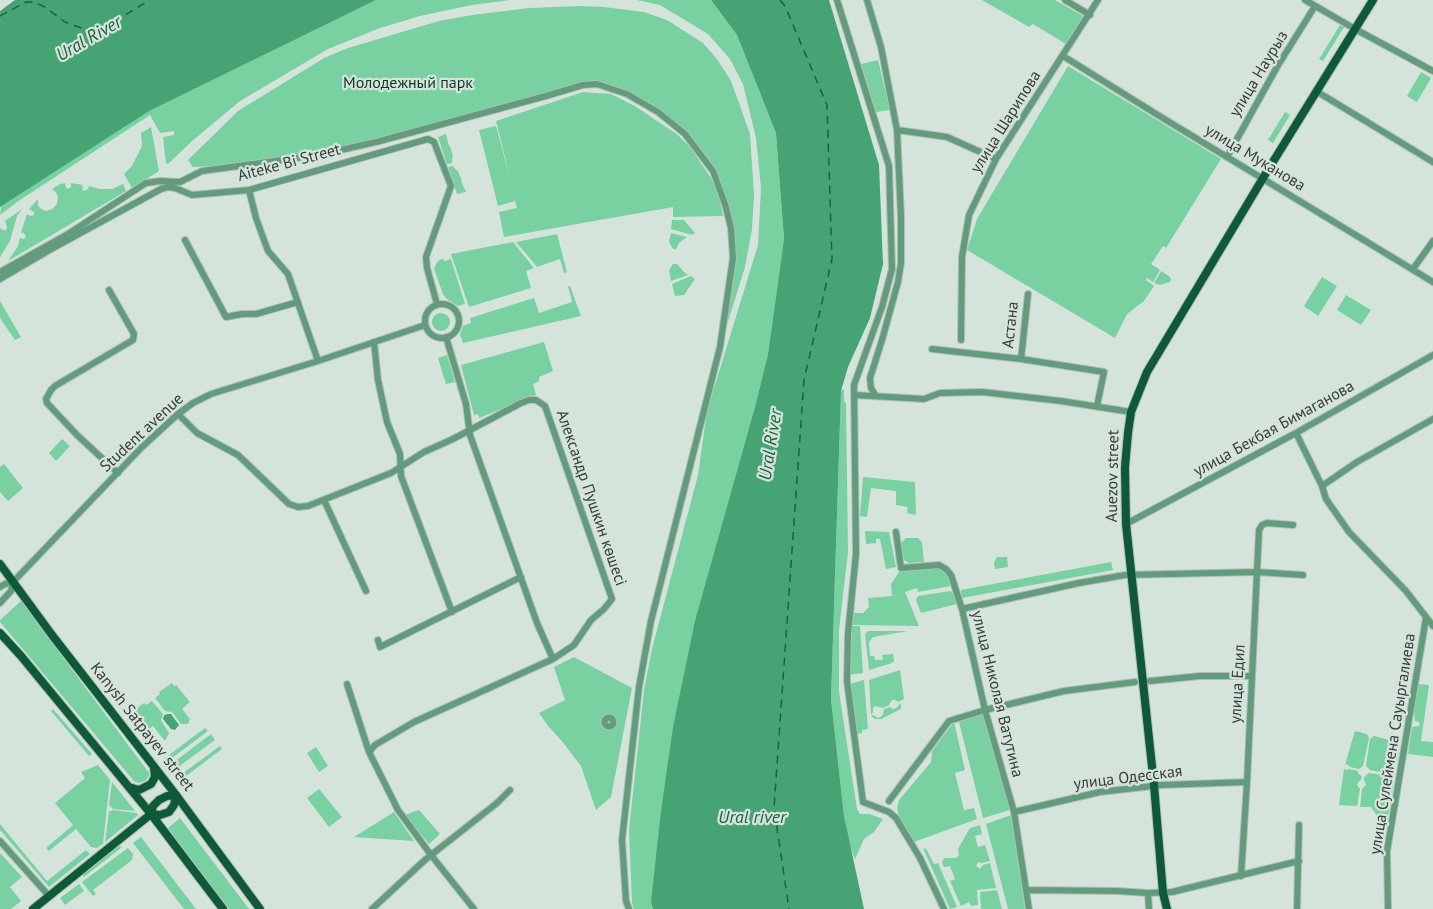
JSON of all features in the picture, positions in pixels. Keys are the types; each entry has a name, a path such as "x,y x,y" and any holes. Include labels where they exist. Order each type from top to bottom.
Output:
{"main road":[{"name":"Auezov street","path":"1167,909 1163,892 1126,524 1125,467 1131,412 1147,372 1373,0"},
{"name":"Kanysh Satpayev street","path":"0,564 260,909"},
{"path":"0,633 151,814 223,909"},
{"path":"128,787 139,790 151,784 155,777 154,767"},
{"path":"33,909 151,814 153,806 159,800 176,795 174,805 169,812 160,815 151,814"}],"street":[{"path":"837,0 889,166 892,269 882,307 854,385 856,554 848,634 847,681 862,802 890,812 896,818 920,858 944,909"},
{"path":"867,0 881,47 897,130 901,216 900,273 870,378 871,388 876,396"},
{"path":"1065,0 1089,15"},
{"name":"улица Шарипова","path":"961,340 962,257 969,215 996,159 1098,0"},
{"path":"1305,0 1433,71"},
{"name":"улица Наурыз","path":"1227,157 1315,6"},
{"name":"улица Муканова","path":"1063,56 1433,282"},
{"path":"0,272 68,234 146,183 180,182 202,171 319,155 426,130 583,84 597,84 627,94 658,112 685,134 713,171 731,228 733,258 720,347 651,621 639,687 622,840 626,901 629,909"},
{"path":"1316,91 1433,162"},
{"path":"897,130 947,137 996,159"},
{"name":"Aiteke Bi Street","path":"0,279 160,189 175,188 192,195 249,190 428,139 434,142 451,186 426,257 437,304"},
{"path":"249,190 268,251 288,274 318,361"},
{"path":"185,240 226,317 256,314 298,302"},
{"path":"1413,269 1433,241"},
{"path":"110,290 134,334 133,340 55,386 46,399 47,403 77,435 118,473"},
{"name":"Астана","path":"1021,359 1028,294"},
{"path":"437,304 448,305 459,318 457,329 446,338 432,335 425,325 425,316 437,304"},
{"name":"Student avenue","path":"13,582 118,473 178,414 193,403 211,394 425,325"},
{"path":"369,752 375,745 414,722 553,659 537,623 470,435 466,404 446,338"},
{"path":"374,342 383,405 389,430 400,454 400,468 404,482 452,612"},
{"path":"932,349 1021,359 1104,372 1098,406"},
{"name":"улица Бекбая Бимаганова","path":"1126,524 1296,433 1433,355"},
{"path":"854,395 924,399 940,393 982,392 1131,412"},
{"name":"Александр Пушкин көшесі","path":"470,430 529,400 536,400 545,406 612,599 591,620 574,645 553,659"},
{"path":"178,414 197,433 238,455 289,504 298,507 308,506 391,473 424,452 470,430"},
{"path":"1322,486 1357,462 1433,419"},
{"path":"1296,433 1322,486 1326,500 1349,532 1406,591 1433,626"},
{"path":"324,500 366,591"},
{"name":"улица Едил","path":"1241,876 1259,530 1267,523 1293,525"},
{"name":"улица Николая Ватутина","path":"896,532 901,568 939,565 951,575 962,609 985,710 1014,812 1029,909"},
{"path":"962,609 1079,583 1132,575 1257,572 1302,575"},
{"path":"378,640 380,646 521,577"},
{"path":"0,587 13,582 11,591 0,603"},
{"name":"улица Сулеймена Сауыргалиева","path":"1388,909 1387,851 1426,618"},
{"path":"1150,681 1200,676 1252,676"},
{"path":"889,801 949,722 985,710 1064,691 1135,682"},
{"path":"347,684 369,752 398,810 474,909"},
{"name":"улица Одесская","path":"1014,812 1100,792 1154,785 1247,782"},
{"path":"372,909 431,855 510,790"},
{"path":"1297,909 1299,825"},
{"path":"0,841 49,896"},
{"path":"1027,890 1148,893 1183,890 1299,861"},
{"path":"1148,893 1149,909"}],"green space":[{"path":"376,0 510,0 420,16 380,28 328,49 240,101 166,164 163,137 174,135 174,131 160,133 150,115 0,215 1,206 148,111"},
{"path":"637,0 711,0 737,35 776,133 784,239 768,354 651,902 653,909 634,909 632,903 629,830 644,690 652,649 698,475 707,411 758,245 761,188 756,138 743,84 730,59 708,34 660,5"},
{"path":"982,0 1055,0 1083,16 1066,44 1033,24 1029,27"},
{"name":"Молодежный парк","path":"580,6 644,12 667,20 703,43 731,81 750,134 754,195 752,229 745,267 720,347 733,258 731,228 717,182 685,134 658,112 627,94 597,84 380,141 257,164 193,167 188,160 238,111 324,58 348,48 439,21 472,15 529,8"},
{"path":"1340,25 1344,27 1323,61 1319,59"},
{"path":"878,60 890,110 876,112 861,64"},
{"path":"1068,66 1221,159 1166,248 1163,246 1151,264 1160,270 1153,282 1147,278 1146,280 1154,286 1144,301 1127,314 1115,338 967,250 977,219"},
{"path":"1421,72 1431,78 1417,102 1407,96"},
{"path":"583,92 611,94 635,106 678,135 690,147 711,178 719,196 723,216 673,217 673,207 504,237 499,212 517,208 515,201 498,206 479,130 496,126 512,186 496,121"},
{"path":"1285,112 1290,115 1273,143 1268,140"},
{"path":"151,127 159,171 132,188 124,174 132,166 142,146 141,133"},
{"path":"446,134 453,156 452,163 447,164 438,137"},
{"path":"453,166 458,171 466,192 457,194 448,167"},
{"path":"66,183 67,189 71,187 71,183 83,185 84,191 89,186 112,189 123,184 126,191 8,261 18,246 20,238 26,237 24,233 21,233 27,214 34,215 34,212 29,209 38,199 41,209 46,211 52,209 57,204 58,198 52,189"},
{"path":"22,209 17,216 10,241 0,257 0,228 6,230 5,221"},
{"path":"672,220 684,220 695,233 692,235 671,229"},
{"path":"671,233 687,237 679,243 676,249 673,249 669,242"},
{"path":"557,234 567,272 564,273 560,259 537,267 516,242"},
{"path":"513,242 534,268 526,271 531,288 469,307 451,254"},
{"path":"443,258 444,261 451,259 465,304 458,306 443,294 434,269 437,262"},
{"path":"673,264 677,264 688,275 671,281 669,270"},
{"path":"1161,271 1169,276 1170,282 1160,285 1154,283"},
{"path":"691,276 695,279 684,295 675,296 672,284"},
{"path":"1322,277 1337,286 1318,316 1304,306"},
{"path":"568,286 570,286 581,316 463,343 460,335 463,326 471,323 470,318 534,298 539,313 572,302"},
{"path":"1346,295 1371,310 1361,325 1337,310"},
{"path":"0,301 21,337 15,340 0,318"},
{"path":"441,313 447,316 450,322 447,328 441,331 435,328 432,322 435,316"},
{"path":"544,342 553,371 539,377 539,381 533,384 536,395 479,418 478,414 474,415 461,365"},
{"path":"447,355 455,382 446,384 438,358"},
{"path":"844,389 848,552 839,630 839,692 857,809 860,814 869,814 883,819 874,832 864,839 855,859 849,844 844,816 831,699 841,391"},
{"path":"62,439 70,446 56,461 49,453"},
{"path":"4,464 23,488 8,501 0,492 0,467"},
{"path":"863,477 915,482 916,515 907,513 908,507 896,505 896,491 871,488 867,517 860,516"},
{"path":"865,531 889,532 896,567 886,569 880,539 876,539 876,543 866,544"},
{"path":"906,538 918,538 922,542 924,562 909,563 904,560 901,543"},
{"path":"997,557 1007,557 1008,567 995,569 994,563"},
{"path":"1111,562 1113,570 962,598 961,590"},
{"path":"936,567 948,575 951,586 918,592 917,588 905,592 919,626 853,625 853,613 863,613 869,607 868,598 892,596 891,584 899,572"},
{"path":"950,591 954,593 957,604 921,613 916,600 918,596"},
{"path":"21,601 149,773 145,781 138,783 134,781 0,622"},
{"path":"851,626 860,626 863,673 849,675"},
{"path":"868,631 908,631 873,637 869,642 870,656 874,656 875,660 883,660 882,655 893,654 892,663 869,670 865,634"},
{"path":"574,657 632,688 611,797 596,810 581,766 539,713 565,700 554,667"},
{"path":"900,670 904,699 898,702 892,700 883,708 875,706 871,714 869,680"},
{"path":"864,680 868,729 856,734 850,684"},
{"path":"172,683 190,702 182,709 190,719 188,724 181,724 172,712 165,711 155,698 160,694 159,692"},
{"path":"1418,684 1429,685 1421,741 1433,742 1433,757 1408,754 1412,727 1420,725 1415,721 1414,711"},
{"path":"152,701 163,714 161,720 169,733 165,741 153,726 146,731 140,723 135,724 128,715 144,703 146,705"},
{"path":"901,703 899,710 881,719 871,716 878,718 883,715 884,709 896,708"},
{"path":"53,709 92,754 89,756 51,711"},
{"path":"984,714 1010,810 983,818 959,722"},
{"path":"954,722 965,770 955,773 964,810 974,808 977,819 914,842 899,817 897,808 899,800 931,762 932,751"},
{"path":"205,728 208,731 168,761 165,758"},
{"path":"1355,731 1367,734 1369,738 1363,766 1359,769 1345,765"},
{"path":"211,734 215,740 174,770 170,765"},
{"path":"1374,736 1400,743 1397,763 1393,763 1391,774 1370,770 1366,766 1370,739"},
{"path":"220,746 222,749 182,779 179,776"},
{"path":"316,747 328,766 319,772 307,753"},
{"path":"98,765 110,780 103,844 97,848 91,847 76,829 49,851 46,848 73,825 55,803 85,778 81,772"},
{"path":"1344,769 1358,771 1362,777 1357,785 1360,789 1357,806 1339,805"},
{"path":"1369,773 1390,776 1394,780 1386,829 1371,807 1360,807 1362,789 1366,785 1364,777"},
{"path":"112,782 135,811 113,809 109,805"},
{"path":"319,789 342,817 329,827 307,798"},
{"path":"419,810 440,834 429,844 405,815"},
{"path":"109,811 138,815 105,842"},
{"path":"394,812 414,841 354,837"},
{"path":"1011,815 1025,909 1008,909 986,824"},
{"path":"180,818 249,909 229,909 168,828"},
{"path":"0,824 47,881 86,850 90,854 49,887 0,830"},
{"path":"980,825 982,834 975,836 978,847 985,845 990,861 978,862 976,866 980,869 983,865 990,863 996,888 977,890 978,905 971,906 969,902 961,906 950,881 955,879 950,866 944,867 942,863 944,858 956,858 959,855 958,849 970,828"},
{"path":"141,837 196,909 184,909 133,843"},
{"path":"118,846 122,847 84,877 82,874"},
{"path":"128,848 133,854 132,860 93,890 96,894 93,896 82,882"},
{"path":"923,848 926,849 934,864 938,863 957,907 950,909"},
{"path":"0,853 22,877 10,887 21,901 11,909 0,909"},
{"path":"79,884 84,891 65,905 60,898"},
{"path":"997,890 1002,909 981,909 980,892"}],"water":[{"name":"Ural river","path":"15,0 376,0 149,111 0,207 0,11"},
{"name":"Ural river","path":"711,0 829,0 879,165 883,264 870,318 848,367 841,391 831,699 844,816 864,909 653,909 651,902 673,727 695,621 768,354 784,239 776,133 737,35"},
{"path":"171,714 179,725 175,730 171,729 163,719 164,715"}],"ferry route":[{"path":"0,16 26,2 34,2 65,22 84,29 105,27 150,0"},
{"path":"780,0 785,6 827,105 832,259 804,380 774,808 789,909"}],"water label":[{"name":"Ural River","path":"89,39"},
{"name":"Ural River","path":"771,445"}]}
